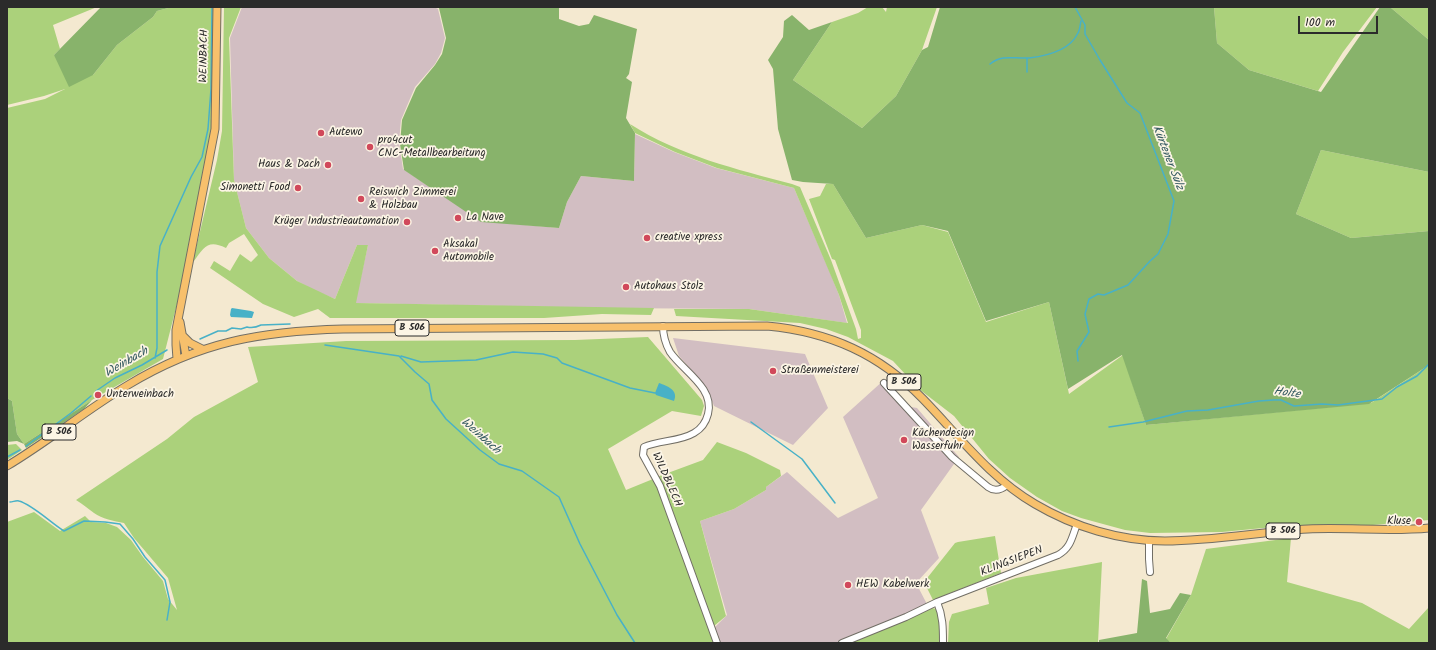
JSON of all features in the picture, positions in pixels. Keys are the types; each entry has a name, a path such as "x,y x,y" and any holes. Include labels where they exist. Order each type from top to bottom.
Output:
{"main road":[{"name":"WEINBACH","path":"178,359 176,335 215,129 217,7"},
{"name":"WEINBACH","path":"180,318 186,356"},
{"name":"B 506","path":"7,466 128,385 178,359 202,349 224,342 252,336 311,330 662,326 783,327 823,336 851,347 880,363 911,388 981,461 1007,485 1035,504 1077,524 1124,537 1165,541 1310,529 1390,530 1429,528"},
{"path":"182,335 190,343 202,349"}],"street":[{"name":"WILDBLECH","path":"662,326 663,337 671,353 702,387 710,403 709,412 706,421 700,429 693,434 652,444 644,448 643,454 660,486 717,643"},
{"path":"884,383 952,457 988,487 993,490 998,490 1007,485"},
{"name":"KLINGSIEPEN","path":"842,643 906,617 937,602 1062,553 1068,548 1077,524"},
{"path":"1149,540 1150,572"},
{"path":"937,602 943,622 943,643"}],"shaded area":[{"path":"242,7 434,7 438,9 445,38 441,53 435,64 415,87 401,120 399,142 403,169 481,221 559,228 567,202 581,176 634,181 635,134 674,152 716,168 794,188 839,295 847,323 749,309 601,308 355,303 368,245 357,245 335,299 316,291 297,281 269,258 246,228 234,180 230,38"},
{"path":"673,338 805,354 828,408 793,445 714,406 707,388 679,356"},
{"path":"884,380 911,407 917,408 959,457 921,510 939,558 916,583 929,608 840,643 720,643 715,627 727,615 700,521 734,509 766,490 766,487 787,472 838,518 878,498 843,417"}],"green space":[{"path":"7,7 97,7 53,25 60,49 54,55 93,75 117,45 153,17 157,11 172,7 214,7 213,128 179,296 163,359 92,400 24,444 17,434 12,401 7,398 7,108 45,99 65,89 7,105"},
{"path":"101,7 172,7 157,11 153,17 117,45 93,75 69,87 54,55"},
{"path":"224,7 241,7 229,38 234,180 246,228 269,258 297,281 335,299 357,245 368,245 356,303 654,308 651,315 602,314 544,318 330,318 318,309 294,317 263,304 210,268 214,261 230,271 240,254 251,262 258,255 244,234 229,243 226,248 215,244 207,246 193,261 217,160 222,131"},
{"path":"436,7 559,7 559,19 579,26 589,24 594,15 637,29 629,74 626,78 632,82 626,118 635,133 634,181 581,176 567,202 559,228 481,222 404,170 400,144 402,120 416,88 442,54 446,38 439,8"},
{"path":"868,7 882,7 886,12 887,7 937,7 922,50 896,96 862,128 793,80 832,22 858,13"},
{"path":"940,7 1214,7 1217,43 1249,70 1321,92 1380,7 1390,7 1429,40 1429,172 1321,150 1296,214 1351,238 1429,231 1429,365 1369,404 1146,425 1122,355 1068,389 1049,302 986,321 948,231 922,225 866,238 833,184 792,180 778,129 773,69 768,60 783,37 784,21 792,15 809,30 832,22 793,80 862,128 896,96 922,50 928,47"},
{"path":"1214,7 1377,7 1343,52 1318,91 1249,70 1217,43"},
{"path":"1390,7 1429,7 1429,40"},
{"path":"630,124 669,145 688,153 729,167 800,187 831,260 856,329 858,339 861,338 861,330 835,260 832,259 809,199 820,196 826,184 833,184 866,238 922,225 948,232 986,322 1049,302 1069,394 1123,355 1146,425 1371,403 1429,365 1429,520 1373,525 1294,525 1222,532 1150,533 1125,530 1081,518 1062,511 1037,497 1010,478 989,459 954,416 919,389 893,361 848,337 826,329 800,323 676,316 674,309 749,309 848,323 839,295 794,188 717,168 675,152 635,133"},
{"path":"1321,150 1429,172 1429,231 1351,238 1296,214"},
{"path":"648,337 702,400 704,406 701,416 672,411 608,449 626,490 653,479 660,492 716,643 7,643 7,522 34,512 60,531 85,516 91,522 106,523 117,527 131,540 163,581 168,599 177,610 168,578 134,538 124,523 101,517 76,500 167,439 194,417 258,382 248,347 346,341 575,340"},
{"path":"7,398 12,401 17,434 24,444 17,441 7,442"},
{"path":"92,400 84,409 26,448 24,444"},
{"path":"717,442 746,453 780,470 781,476 766,487 766,490 734,509 700,521 726,616 714,626 669,501 657,477 703,460"},
{"path":"16,444 22,450 7,460 7,445"},
{"path":"995,536 1001,573 933,600 924,582 955,543"},
{"path":"1291,538 1287,582 1362,603 1409,629 1429,607 1429,643 1171,643 1166,639 1191,595 1206,549"},
{"path":"1102,562 1098,643 948,643 949,622 952,614 989,604 986,588 1016,578"},
{"path":"1142,579 1147,581 1150,613 1170,609 1180,593 1191,595 1166,638 1171,643 1099,643 1099,640 1137,633"},
{"path":"932,608 937,609 941,623 940,643 850,643"}],"water":[{"path":"232,308 254,312 252,318 231,317 230,315"},
{"path":"659,383 674,391 674,401 656,395 655,393"}],"waterway":[{"path":"155,358 157,348 157,272 160,246 191,177 202,157 208,129 211,89 212,7"},
{"name":"Kürtener Sülz","path":"1075,7 1085,25 1085,34 1100,60 1127,103 1140,113 1174,201 1168,234 1158,254 1128,285 1104,295 1098,294 1089,299 1085,314 1089,332 1077,351 1078,361"},
{"path":"990,64 1004,58 1029,58 1043,56 1057,51 1069,44 1074,39 1079,32 1081,21"},
{"path":"1027,58 1027,72"},
{"name":"Weinbach","path":"200,339 218,331 226,331 232,328 241,329 261,325 290,324"},
{"name":"Weinbach","path":"325,345 399,356 429,384 432,400 446,419 480,450 499,464 522,471 559,497 580,544 617,615 635,643"},
{"name":"Weinbach","path":"96,391 115,378 142,365 167,350"},
{"path":"401,356 421,362 476,360 513,352 543,354 557,358 562,363 630,388 655,393"},
{"name":"Holte","path":"1109,427 1143,422 1187,411 1208,410 1259,401 1281,400 1294,406 1322,404 1338,405 1382,399 1397,387 1417,376 1429,364"},
{"name":"Weinbach","path":"26,446 71,413 91,396"},
{"path":"751,422 802,459 835,503"},
{"name":"Weinbach","path":"7,457 20,450"},
{"path":"10,502 18,501 24,503 64,531 84,521 120,524 165,580 170,602 167,620"}],"place":[{"name":"Autewo","path":"321,133"},
{"name":"pro4cut CNC-Metallbearbeitung","path":"370,147"},
{"name":"Haus & Dach","path":"328,165"},
{"name":"Simonetti Food","path":"298,188"},
{"name":"Reiswich Zimmerei & Holzbau","path":"361,199"},
{"name":"La Nave","path":"458,218"},
{"name":"Krüger Industrieautomation","path":"407,222"},
{"name":"creative xpress","path":"647,238"},
{"name":"Aksakal Automobile","path":"435,251"},
{"name":"Autohaus Stolz","path":"626,287"},
{"name":"Straßenmeisterei","path":"773,371"},
{"name":"Unterweinbach","path":"98,395"},
{"name":"Küchendesign Wasserfuhr","path":"904,440"},
{"name":"Kluse","path":"1419,522"},
{"name":"HEW Kabelwerk","path":"848,585"}]}
